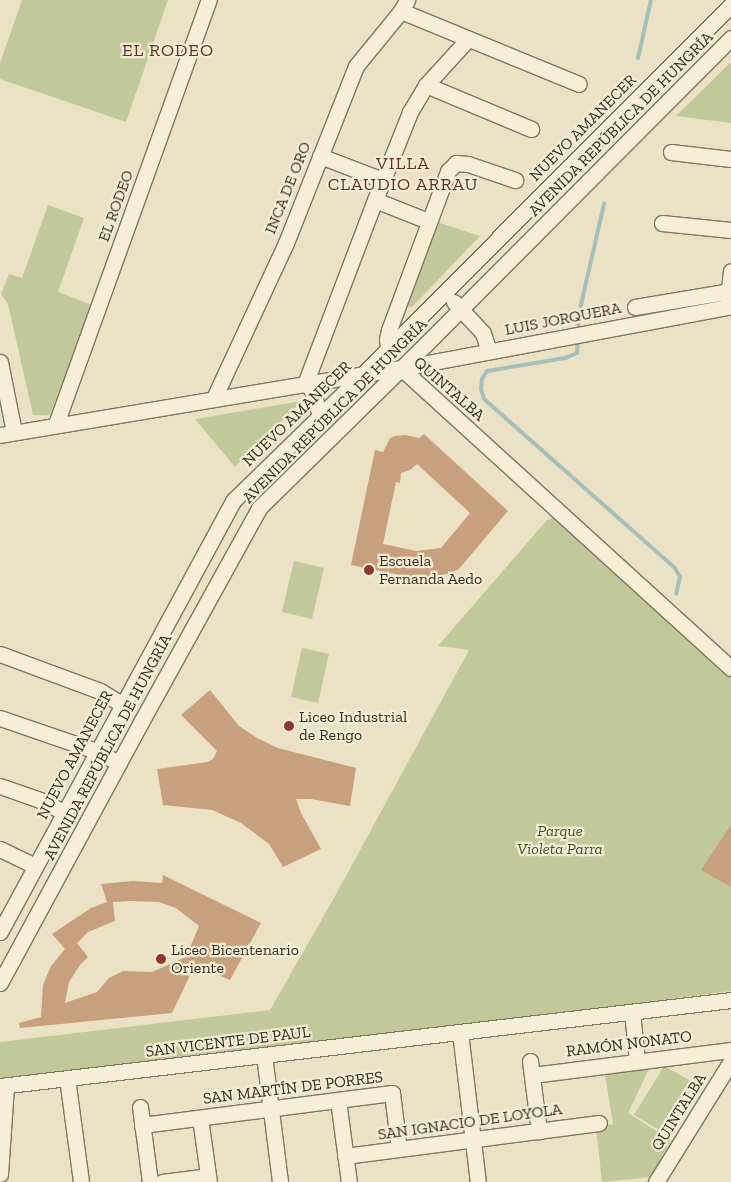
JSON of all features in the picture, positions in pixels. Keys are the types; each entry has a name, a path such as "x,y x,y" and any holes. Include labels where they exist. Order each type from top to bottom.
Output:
{"street":[{"name":"EL RODEO","path":"56,424 209,0"},
{"path":"404,6 468,38 579,84"},
{"name":"INCA DE ORO","path":"214,398 286,242 356,66 404,6"},
{"path":"728,7 722,24 731,38"},
{"name":"NUEVO AMANECER","path":"0,932 4,916 35,866 234,500 362,375 728,7"},
{"path":"320,415 312,388 305,384 375,200 410,112 426,85 468,38"},
{"name":"AVENIDA REPÚBLICA DE HUNGRÍA","path":"0,983 259,508 402,368 731,38"},
{"path":"426,85 531,129"},
{"path":"672,152 731,159"},
{"path":"320,156 383,180"},
{"path":"388,348 386,339 389,330 448,171 456,164 468,164 515,180"},
{"path":"375,200 428,221"},
{"path":"662,223 731,230"},
{"path":"635,307 729,299 731,271"},
{"path":"444,292 483,333 489,351"},
{"name":"LUIS JORQUERA","path":"402,368 578,333 729,299"},
{"path":"0,362 7,434"},
{"name":"QUINTALBA","path":"7,434 56,424 402,368 731,668"},
{"path":"189,584 211,594"},
{"path":"0,654 100,691 122,704"},
{"path":"0,718 96,752 119,763"},
{"path":"0,786 40,800 64,812"},
{"path":"0,849 35,866"},
{"name":"SAN VICENTE DE PAUL","path":"3,1086 731,1000"},
{"path":"632,1012 637,1060"},
{"path":"460,1032 478,1182"},
{"name":"RAMÓN NONATO","path":"539,1131 531,1068 637,1060 731,1050"},
{"path":"264,1055 280,1182"},
{"name":"QUINTALBA","path":"656,1182 731,1061"},
{"path":"68,1078 81,1182"},
{"path":"0,1174 3,1086"},
{"name":"SAN MARTÍN DE PORRES","path":"142,1125 392,1093 399,1149"},
{"path":"338,1100 349,1182"},
{"path":"140,1107 150,1182"},
{"path":"162,1182 209,1179 200,1118"},
{"name":"SAN IGNACIO DE LOYOLA","path":"346,1156 599,1123"}],"green space":[{"path":"22,0 168,0 126,122 0,79 0,63"},
{"path":"731,62 731,123 676,116"},
{"path":"48,205 84,218 58,292 92,305 50,415 33,415 8,304 1,294 9,274 22,278"},
{"path":"437,222 480,236 412,307 406,306"},
{"path":"302,401 235,467 195,419"},
{"name":"Parque Violeta Parra","path":"556,517 731,671 731,991 277,1050 0,1082 0,1042 270,1010 334,898 469,650 438,646 547,520"},
{"path":"294,561 324,568 312,619 282,612"},
{"path":"302,648 329,654 318,703 291,697"},
{"path":"664,1066 696,1084 666,1134 634,1115"},
{"path":"649,1069 628,1113 671,1140 651,1177 602,1182 596,1127 613,1124 605,1075"}],"building":[{"path":"424,434 508,511 459,569 448,574 414,578 351,565 375,450 383,452 390,438 395,436 406,435 419,438","holes":["417,464 470,513 441,548 416,551 383,544 396,482 400,483 401,473 410,470"]},
{"path":"210,690 239,726 257,738 278,748 356,768 350,806 311,799 296,799 301,813 321,849 283,867 269,844 241,823 212,810 163,805 157,769 208,762 213,759 217,751 181,715"},
{"path":"731,825 731,887 701,870"},
{"path":"163,875 261,923 230,980 195,965 172,1013 20,1028 19,1023 41,1017 43,985 51,966 65,949 52,934 91,908 107,902 101,884 133,881 162,883","holes":["113,902 159,902 176,908 199,926 186,957 152,972 123,971 109,978 97,992 65,1003 69,982 80,965 88,957 77,943 88,932 115,921"]}],"waterway":[{"path":"638,58 651,0"},
{"path":"578,332 580,309 604,204"},
{"path":"578,339 577,353 565,358 487,371 482,379 481,389 484,399 675,568 680,577 676,594"}],"place":[{"name":"Escuela Fernanda Aedo","path":"369,570"},
{"name":"Liceo Industrial de Rengo","path":"289,726"},
{"name":"Liceo Bicentenario Oriente","path":"161,959"}],"district":[{"name":"EL RODEO","path":"168,50"},
{"name":"VILLA CLAUDIO ARRAU","path":"403,174"}]}
